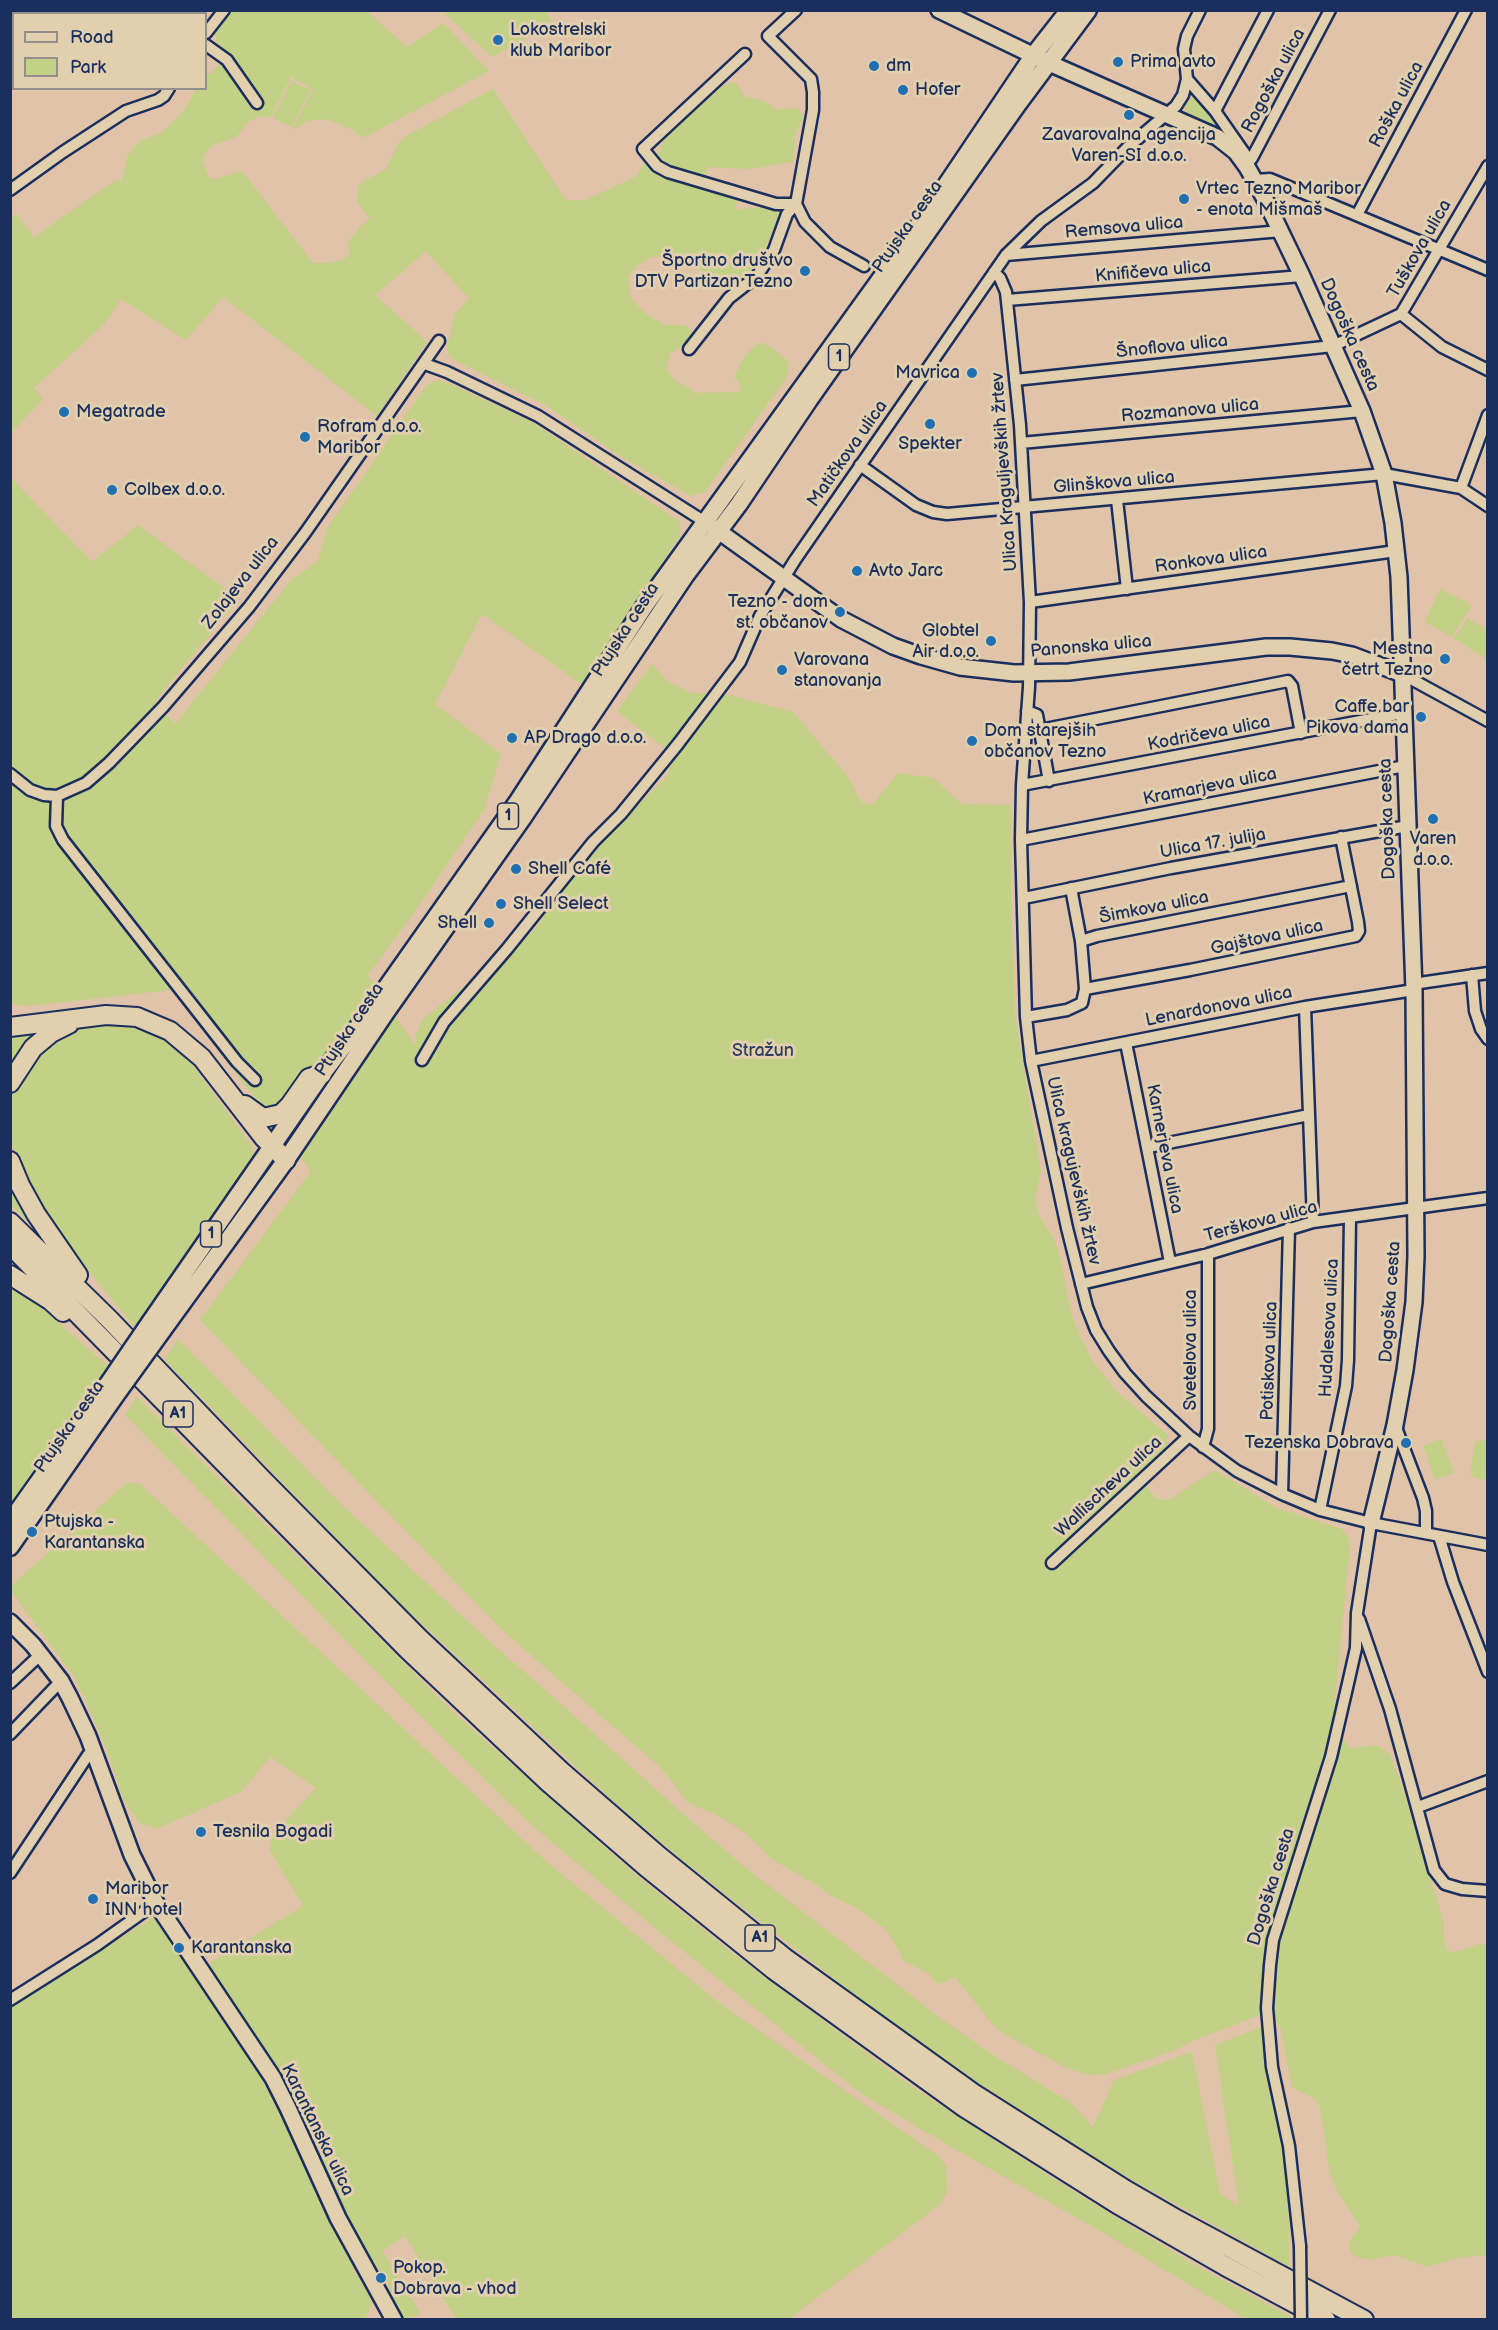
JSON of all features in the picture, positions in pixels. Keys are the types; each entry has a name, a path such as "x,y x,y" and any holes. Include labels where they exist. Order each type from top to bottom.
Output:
{"highway":[{"path":"10,1027 106,1014 136,1017 170,1031 202,1058 272,1146 286,1160"},
{"path":"10,1083 33,1048 51,1033 86,1017"},
{"path":"230,1093 263,1118 272,1117 281,1114 290,1105 309,1078 322,1074"},
{"path":"10,1161 36,1214 65,1259 103,1302 104,1326 83,1330 51,1301 10,1275"},
{"name":"A1","path":"10,1222 342,1584 478,1717 646,1867 738,1941 883,2051 965,2108 1117,2204 1225,2266 1326,2319"},
{"name":"A1","path":"10,1245 104,1326 499,1714 659,1857 785,1958 973,2093 1098,2172 1231,2250 1364,2319"}],"main road":[{"name":"Ptujska cesta","path":"10,1547 272,1146 518,801 646,604 918,227 1033,56 1069,10"},
{"name":"Ptujska cesta","path":"156,1326 286,1160 402,988 522,819 685,576 719,532 815,391 1088,10"},
{"name":"Ptujska cesta","path":"10,1522 113,1388"}],"street":[{"path":"207,32 224,10"},
{"path":"689,349 729,298 757,276 774,250 787,214 796,204 813,110 811,79 768,36 796,10"},
{"path":"1200,10 1184,49 1187,79 1215,111 1249,162"},
{"path":"1215,111 1268,10"},
{"name":"Rogoška ulica","path":"1249,162 1330,10"},
{"name":"Roška ulica","path":"1357,215 1466,10"},
{"path":"946,12 1048,63"},
{"path":"207,46 231,65 257,103"},
{"path":"746,54 643,149 657,166 668,172 776,204 796,204"},
{"name":"Dogoška cesta","path":"1048,63 1217,137 1249,162 1255,180 1302,276 1362,411 1384,474 1396,551 1399,578 1414,987 1414,1302 1406,1370 1371,1523 1356,1612 1356,1648 1331,1757 1273,1940 1270,1965 1267,2008 1272,2067 1289,2146 1300,2246 1301,2319"},
{"name":"Matičkova ulica","path":"422,1060 444,1022 507,949 593,842 621,814 740,662 760,616 784,578 1006,255 1041,221 1093,183 1176,106 1183,95 1187,79"},
{"path":"10,190 126,111 158,100 168,90"},
{"name":"Tuškova ulica","path":"1333,346 1401,314 1488,166"},
{"path":"1255,180 1270,179 1488,270"},
{"path":"796,204 806,222 830,247 864,266"},
{"name":"Remsova ulica","path":"1006,255 1281,231"},
{"name":"Ulica Kraguljevških žrtev","path":"994,273 1004,286 1007,300 1021,443 1030,602 1029,673"},
{"name":"Knifičeva ulica","path":"1007,300 1302,276"},
{"path":"1401,314 1442,347 1488,370"},
{"name":"Zolajeva ulica","path":"57,796 86,783 109,763 205,660 305,533 439,341"},
{"name":"Šnoflova ulica","path":"1015,380 1333,346"},
{"path":"424,364 447,372 538,416 719,532"},
{"name":"Rozmanova ulica","path":"1021,443 1362,411"},
{"path":"1488,415 1461,488 1488,506"},
{"name":"Glinškova ulica","path":"860,465 915,505 933,512 947,514 1384,474 1461,488"},
{"path":"1117,500 1127,589"},
{"name":"Panonska ulica","path":"719,532 841,619 876,639 910,653 960,667 1029,673 1069,672 1266,647 1332,651 1352,655 1402,674 1488,721"},
{"name":"Ronkova ulica","path":"1030,602 1396,551"},
{"name":"Ulica kragujevških žrtev","path":"1029,673 1021,840 1026,1017 1031,1060 1067,1228 1087,1307 1096,1330 1109,1351 1146,1396 1189,1436 1237,1471 1320,1510 1371,1523"},
{"path":"1040,730 1288,681 1292,686 1301,733"},
{"path":"1027,711 1037,715 1049,781"},
{"name":"Kodričeva ulica","path":"1022,785 1403,713"},
{"name":"Kramarjeva ulica","path":"1021,840 1405,766"},
{"path":"10,774 30,790 44,795 57,796 56,826 63,840 237,1062 255,1080"},
{"name":"Ulica 17. julija","path":"1024,898 1408,826"},
{"name":"Gajštova ulica","path":"1085,989 1356,936 1359,931 1341,837"},
{"name":"Šimkova ulica","path":"1085,989 1081,941 1351,886"},
{"path":"1071,888 1081,941"},
{"name":"Lenardonova ulica","path":"1031,1060 1488,973"},
{"path":"1472,975 1475,1011 1481,1029 1488,1039"},
{"path":"1026,1017 1078,1006 1084,998 1085,989"},
{"path":"1305,1007 1313,1222"},
{"name":"Karnerjeva ulica","path":"1126,1043 1170,1262"},
{"path":"1148,1147 1309,1115"},
{"name":"Terškova ulica","path":"1081,1284 1208,1254 1313,1222 1488,1198"},
{"name":"Hudalesova ulica","path":"1320,1510 1346,1386 1350,1218"},
{"name":"Potiskova ulica","path":"1282,1494 1289,1228"},
{"name":"Svetelova ulica","path":"1203,1447 1208,1430 1208,1254"},
{"path":"1395,1425 1424,1498 1426,1533"},
{"name":"Wallischeva ulica","path":"1052,1563 1189,1436"},
{"path":"1371,1523 1488,1545"},
{"path":"1439,1536 1453,1582 1488,1672"},
{"name":"Dogoška cesta","path":"1356,1612 1390,1709 1434,1870 1441,1881 1462,1889 1488,1891"},
{"name":"Karantanska ulica","path":"10,1622 25,1635 61,1681 94,1752 132,1855 156,1903 273,2078 338,2218 394,2319"},
{"name":"Karantanska ulica","path":"10,1634 39,1655"},
{"path":"10,1683 39,1655"},
{"path":"10,1734 61,1681"},
{"path":"10,1873 88,1755 94,1752"},
{"path":"1418,1807 1488,1781"},
{"path":"10,2000 97,1946 156,1903"}],"green space":[{"path":"233,11 367,11 407,47 443,23 489,71 363,138 351,129 326,119 307,121 292,130 313,89 291,77 271,117 259,116 248,122 236,137 213,145 206,152 202,161 209,177 215,179 242,171 313,263 329,263 348,256 350,251 347,243 370,219 357,202 358,189 361,183 386,169 398,144 406,136 493,89 565,199 571,201 585,200 635,177 644,164 658,155 664,140 711,94 729,83 735,82 745,97 759,99 771,105 775,110 793,108 799,110 803,115 796,132 793,162 748,169 707,167 705,189 738,198 735,210 774,206 780,213 781,221 767,243 763,262 754,275 741,284 729,283 714,278 690,264 662,256 650,257 641,263 632,271 628,279 631,299 645,313 664,325 685,325 692,332 686,344 669,354 667,371 675,380 697,393 740,392 739,382 734,377 745,355 760,342 773,348 787,361 789,366 786,378 705,492 691,496 620,456 547,406 450,358 447,348 455,313 469,299 426,251 375,295 427,342 377,416 223,297 186,340 121,299 104,324 34,388 43,399 11,433 11,218 16,214 34,237 116,180 121,182 128,154 140,141 163,132 182,113 195,90 207,90 207,76 219,65 215,33"},
{"name":"Lokostrelski klub Maribor","path":"442,11 546,11 553,24 492,57"},
{"path":"291,81 310,90 292,127 273,118"},
{"path":"1188,99 1198,99 1222,129 1221,131 1211,124 1187,116 1185,103"},
{"name":"Stražun","path":"436,380 448,383 532,422 680,522 680,535 584,686 482,614 435,704 501,754 484,810 426,896 368,975 416,1047 416,1034 423,1019 487,968 505,961 534,930 596,847 668,775 669,766 675,756 617,711 652,664 667,681 691,693 724,694 793,712 848,777 862,803 873,804 898,773 933,778 962,804 1011,805 1015,1015 1041,1171 1035,1199 1038,1213 1053,1237 1060,1257 1071,1313 1079,1335 1094,1363 1115,1390 1168,1435 1168,1447 1144,1482 1154,1497 1162,1500 1171,1499 1215,1470 1277,1508 1342,1529 1348,1538 1350,1545 1335,1699 1336,1717 1342,1738 1350,1748 1377,1745 1389,1754 1402,1786 1444,1923 1444,1939 1448,1951 1455,1952 1479,1944 1487,1945 1487,2257 1482,2255 1453,2259 1427,2267 1395,2255 1370,2260 1356,2257 1351,2252 1349,2243 1360,2226 1339,2195 1330,2174 1320,2106 1315,2099 1292,2087 1281,2029 1272,2014 1255,2017 1170,2052 1105,2074 1088,2075 1066,2068 1004,2034 992,2024 955,1977 946,1982 936,1983 928,1973 904,1961 887,1930 856,1908 773,1860 743,1831 711,1812 688,1803 662,1769 502,1630 200,1320 311,1171 172,990 29,1006 11,1004 10,477 92,562 138,525 239,599 155,701 175,724 291,580 318,561 327,528 426,386"},
{"path":"1440,589 1472,605 1452,637 1425,622"},
{"path":"1468,618 1487,630 1487,660 1454,638"},
{"path":"85,1023 143,1026 168,1038 183,1052 254,1149 254,1157 137,1330 60,1236 56,1236 15,1159 11,1137 10,1095 35,1050"},
{"path":"57,1026 11,1071 11,1032"},
{"path":"10,1173 39,1233 11,1205"},
{"path":"11,1281 110,1368 47,1461 11,1505"},
{"path":"178,1339 340,1503 489,1641 741,1864 943,2020 996,2057 1071,2103 1093,2127 1114,2080 1192,2052 1220,2194 1239,2206 1215,2045 1262,2027 1266,2065 1287,2172 1290,2267 1120,2173 986,2088 875,2011 691,1867 614,1802 393,1597 165,1360"},
{"path":"137,1397 453,1712 643,1881 735,1955 911,2086 1076,2193 1193,2264 1291,2319 1246,2319 1102,2232 859,2092 531,1825 402,1698 125,1415"},
{"path":"1441,1439 1454,1473 1435,1479 1423,1446"},
{"path":"1481,1440 1487,1441 1487,1480 1475,1478 1470,1473 1475,1443"},
{"path":"132,1482 141,1485 547,1862 718,2002 940,2157 946,2166 947,2192 939,2205 789,2319 456,2319 405,2236 382,2251 420,2313 409,2319 403,2319 391,2299 389,2286 379,2269 369,2261 353,2271 375,2297 365,2319 11,2319 11,2007 159,1914 198,1970 303,1906 269,1849 273,1834 316,1788 270,1757 241,1792 156,1829 140,1823 124,1801 105,1745 75,1678 11,1591 11,1586 124,1485"}],"place":[{"name":"Lokostrelski klub Maribor","path":"498,40"},
{"name":"Prima avto","path":"1118,62"},
{"name":"dm","path":"874,66"},
{"name":"Hofer","path":"903,90"},
{"name":"Zavarovalna agencija Varen-SI d.o.o.","path":"1129,115"},
{"name":"Vrtec Tezno Maribor - enota Mišmaš","path":"1184,199"},
{"name":"Športno društvo DTV Partizan Tezno","path":"805,271"},
{"name":"Mavrica","path":"972,373"},
{"name":"Megatrade","path":"64,412"},
{"name":"Spekter","path":"930,424"},
{"name":"Rofram d.o.o. Maribor","path":"305,437"},
{"name":"Colbex d.o.o.","path":"112,490"},
{"name":"Avto Jarc","path":"857,571"},
{"name":"Tezno - dom st. občanov","path":"840,612"},
{"name":"Globtel Air d.o.o.","path":"991,641"},
{"name":"Mestna četrt Tezno","path":"1445,659"},
{"name":"Varovana stanovanja","path":"782,670"},
{"name":"Caffe bar Pikova dama","path":"1421,717"},
{"name":"AP Drago d.o.o.","path":"512,738"},
{"name":"Dom starejših občanov Tezno","path":"972,741"},
{"name":"Varen d.o.o.","path":"1433,819"},
{"name":"Shell Café","path":"516,869"},
{"name":"Shell Select","path":"501,904"},
{"name":"Shell","path":"489,923"},
{"name":"Tezenska Dobrava","path":"1406,1443"},
{"name":"Ptujska - Karantanska","path":"32,1532"},
{"name":"Tesnila Bogadi","path":"201,1832"},
{"name":"Maribor INN hotel","path":"93,1899"},
{"name":"Karantanska","path":"179,1948"},
{"name":"Pokop. Dobrava - vhod","path":"381,2278"}]}
